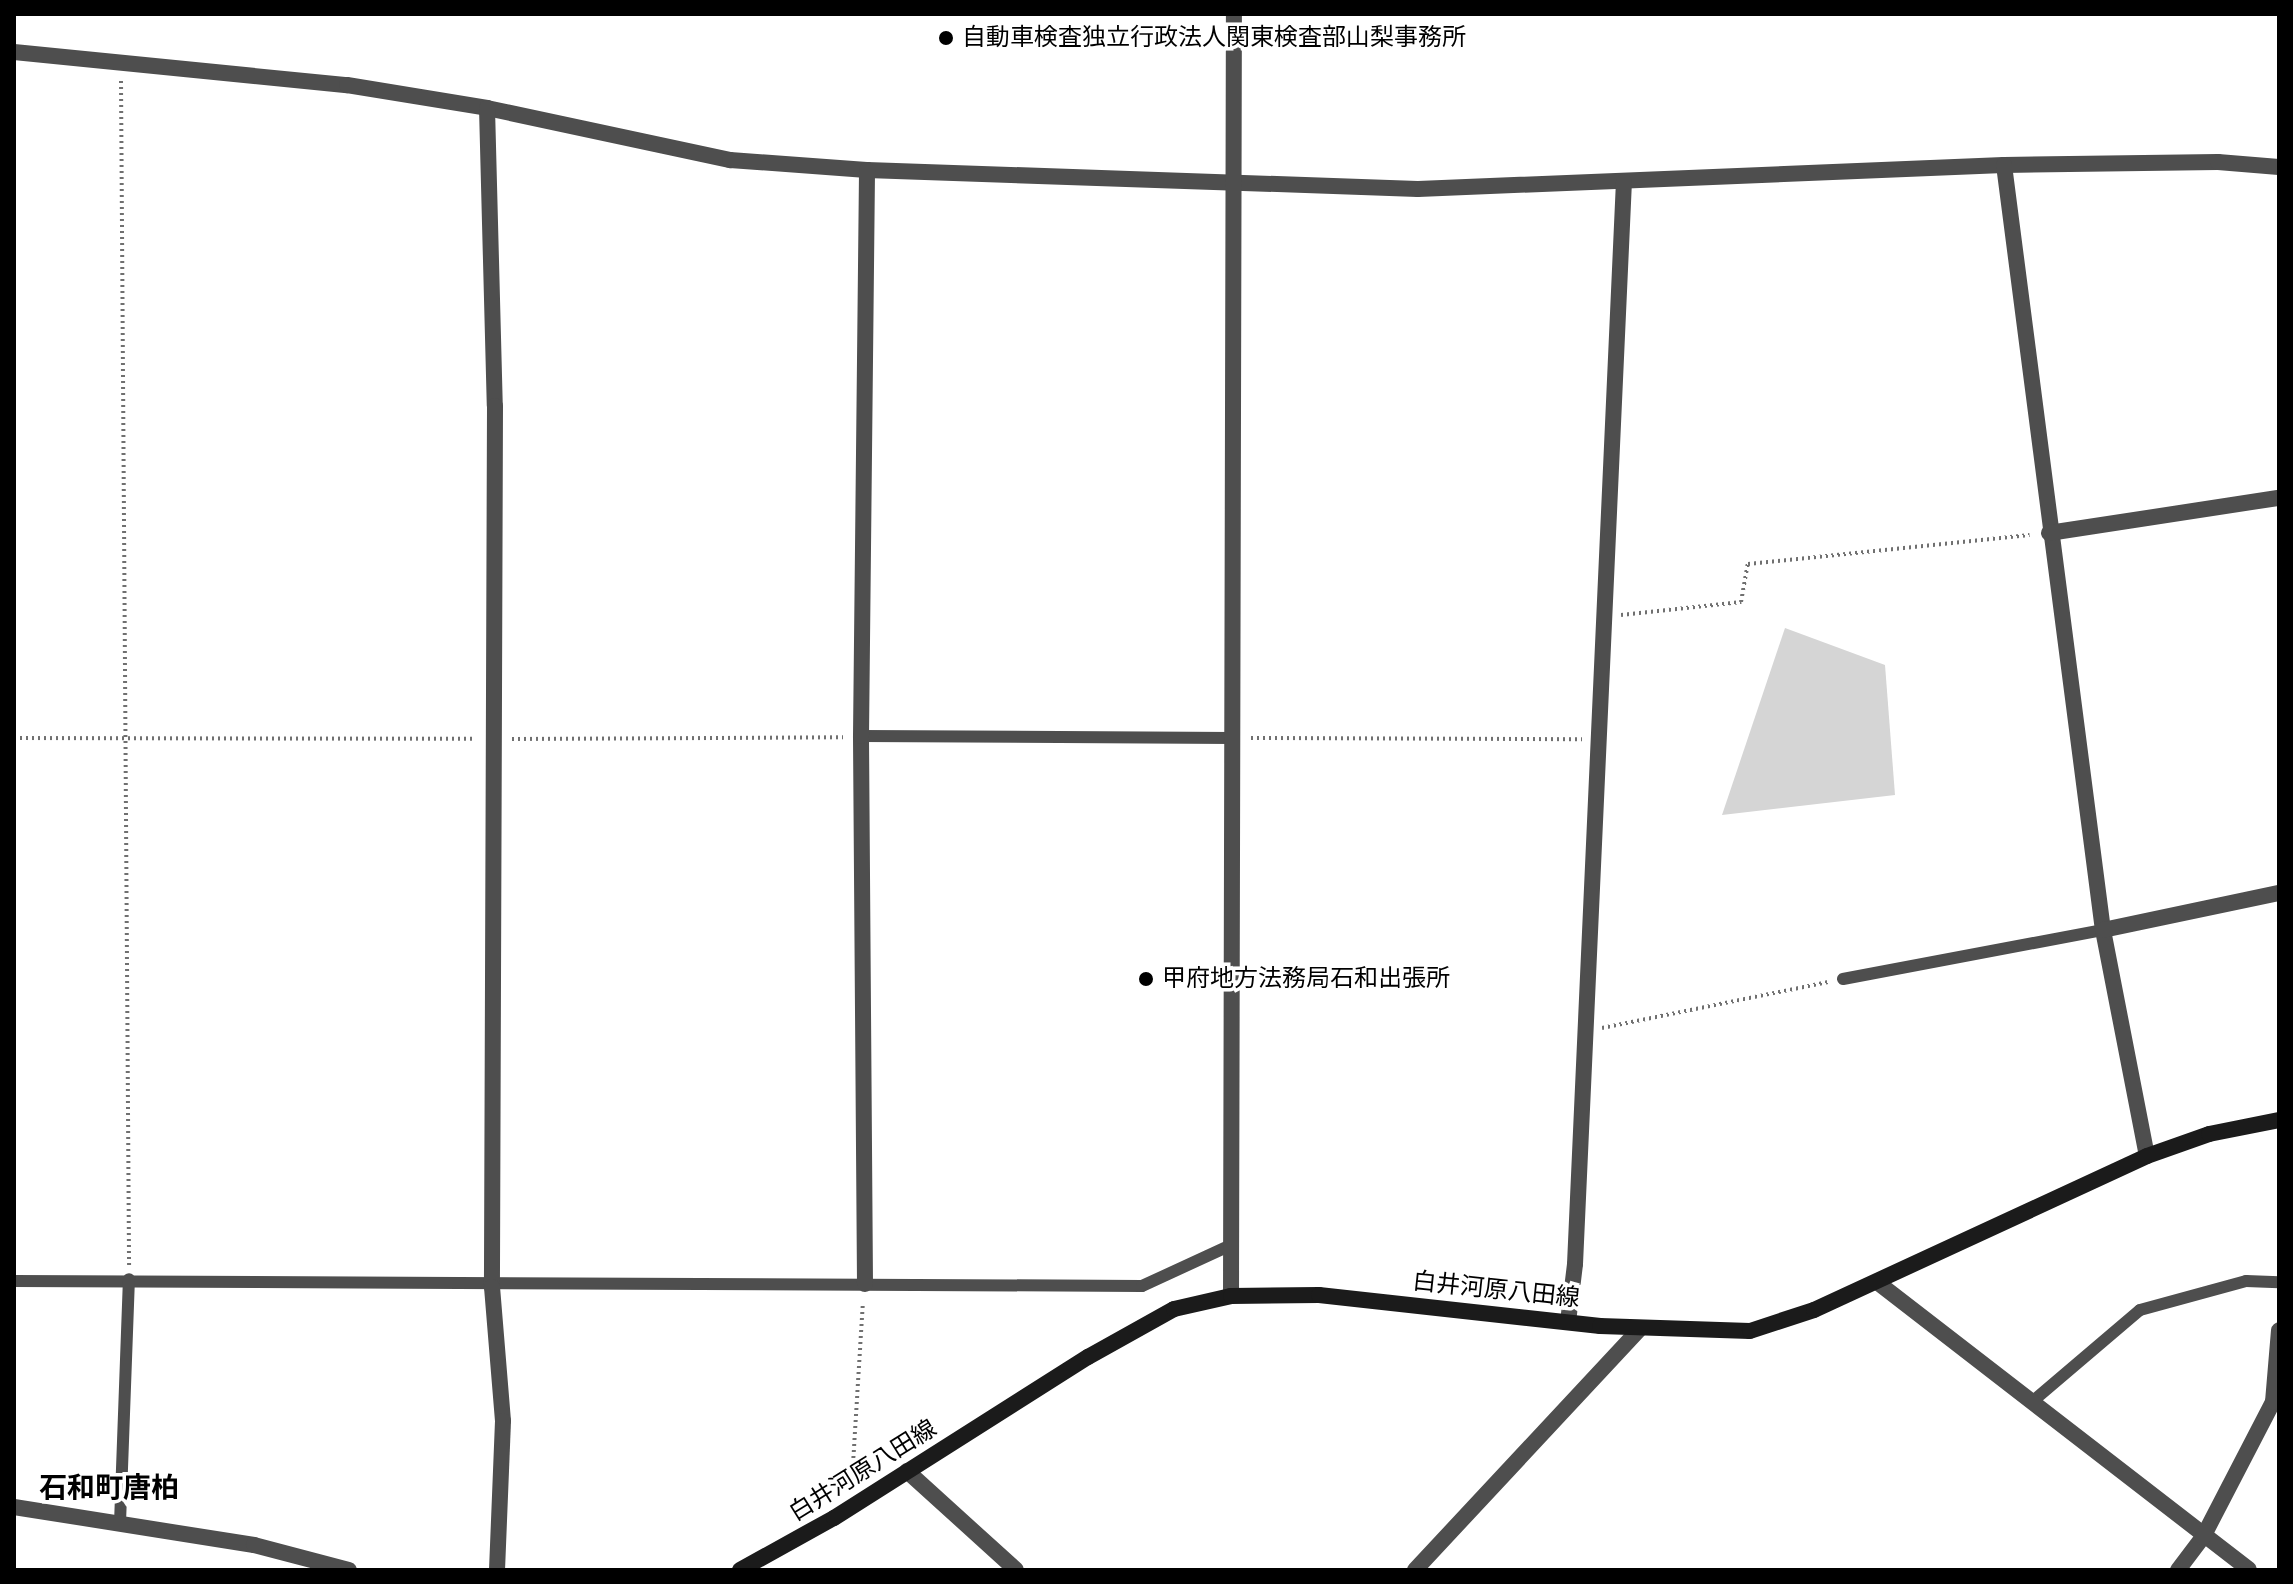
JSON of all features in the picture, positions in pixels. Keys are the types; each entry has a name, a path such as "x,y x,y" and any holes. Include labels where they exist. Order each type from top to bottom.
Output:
{"main road":[{"name":"白井河原八田線","path":"740,1570 907,1471 1134,1329 1174,1309 1231,1296 1319,1295 1640,1329 1750,1331 1877,1282 2147,1156 2209,1134 2279,1120"}],"street":[{"path":"1231,1296 1234,14"},
{"path":"14,52 347,85 487,108 730,160 867,170 1418,189 2004,165 2218,162 2279,167"},
{"path":"487,108 495,406 491,739 492,1287 503,1421 497,1570"},
{"path":"2004,165 2049,533 2103,930 2147,1156"},
{"path":"865,1284 861,736 867,170"},
{"path":"1568,1322 1575,1264 1597,739 1607,617 1624,182"},
{"path":"2049,533 2279,498"},
{"path":"2103,930 2279,893"},
{"path":"1877,1282 2249,1570"},
{"path":"1415,1570 1640,1329"},
{"path":"2178,1570 2203,1537 2273,1402 2279,1330"},
{"path":"907,1471 1016,1570"},
{"path":"14,1507 254,1545 349,1570"}],"lane":[{"path":"861,736 1233,738"},
{"path":"1843,979 2103,930"},
{"path":"14,1281 129,1279 492,1287 865,1284 1142,1286 1231,1245"},
{"path":"120,1523 129,1279"},
{"path":"2033,1401 2140,1310 2246,1281 2279,1282"}],"path":[{"path":"121,63 129,738 129,1279"},
{"path":"1607,617 1741,602 1748,564 2049,533"},
{"path":"14,738 861,736"},
{"path":"1233,738 1597,739"},
{"path":"1584,1031 1843,979"},
{"path":"853,1464 865,1284"}],"shaded area":[{"path":"1785,628 1885,665 1895,795 1722,815"}],"place":[{"name":"自動車検査独立行政法人関東検査部山梨事務所","path":"946,38"},
{"name":"甲府地方法務局石和出張所","path":"1146,979"}],"district":[{"name":"石和町唐柏","path":"109,1488"}]}
